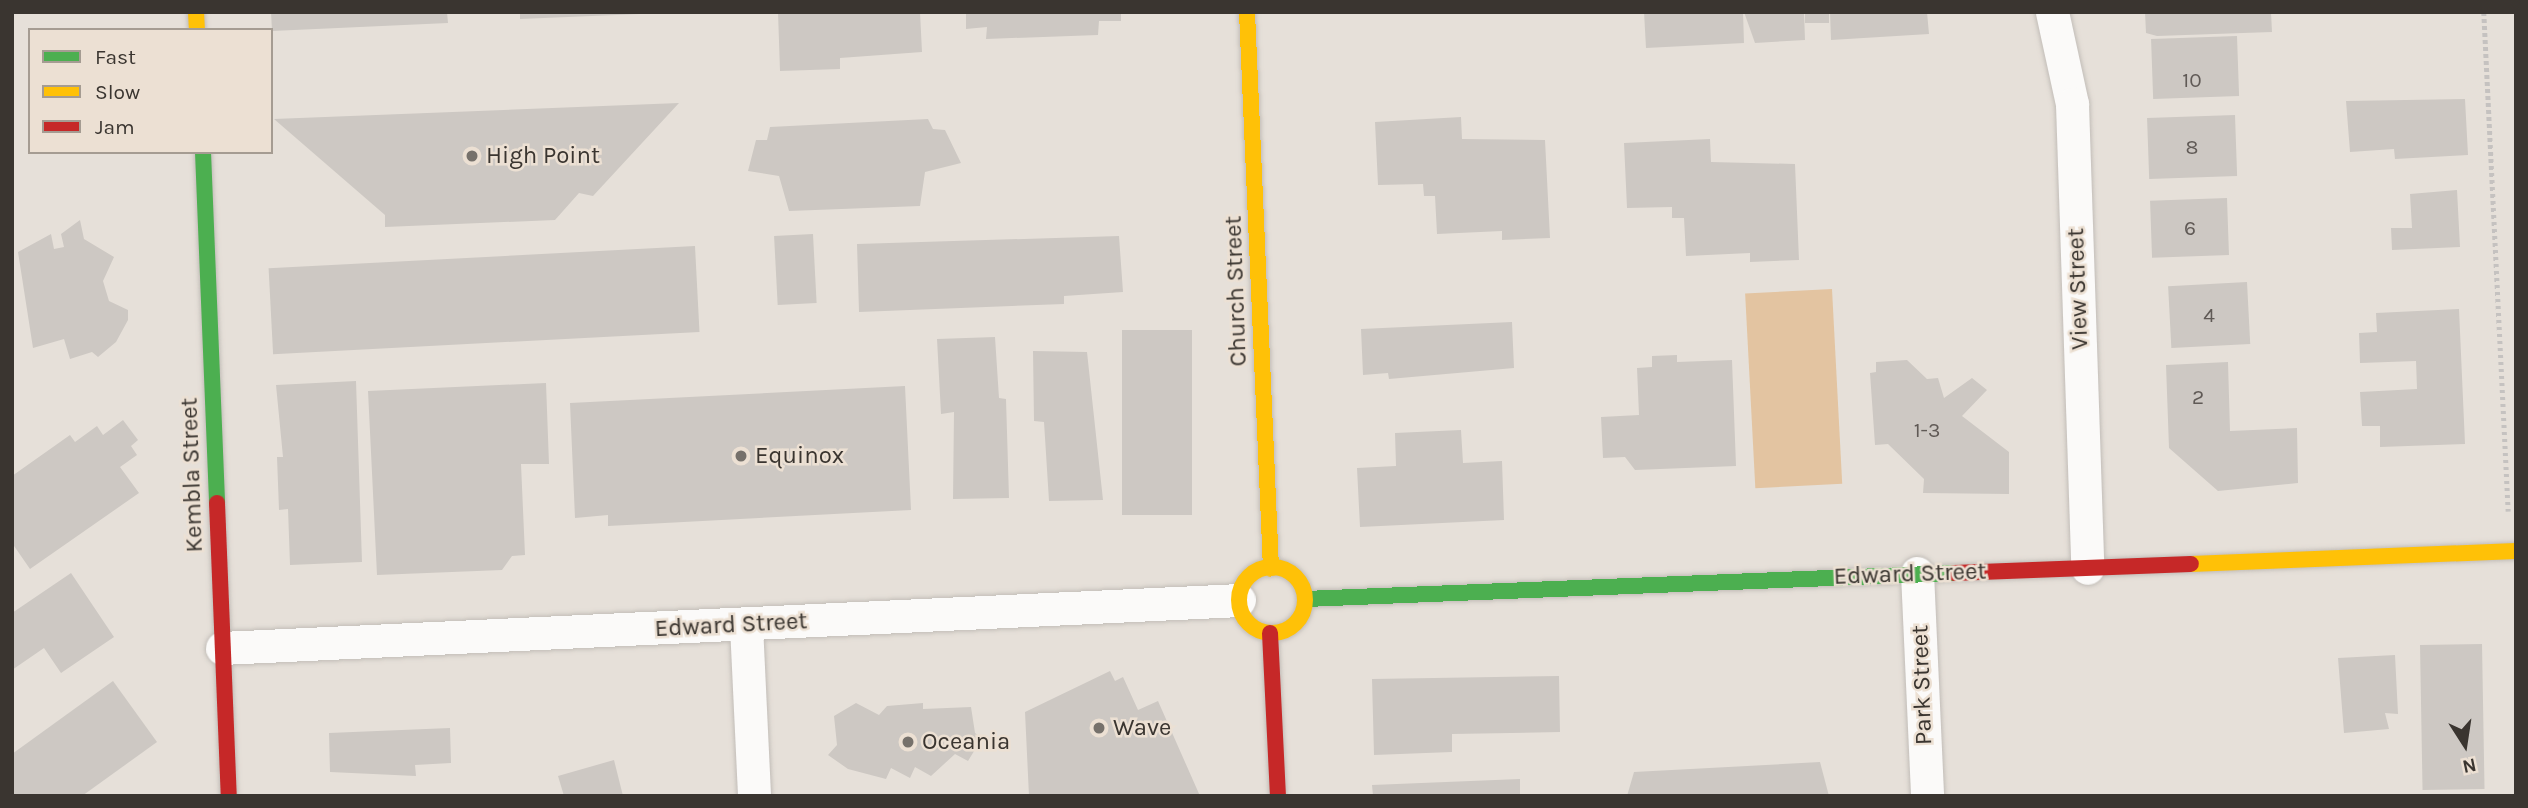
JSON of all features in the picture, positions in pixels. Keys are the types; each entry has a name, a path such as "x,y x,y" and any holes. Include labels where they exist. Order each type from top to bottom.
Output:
{"street":[{"name":"Church Street","path":"1247,12 1271,568"},
{"name":"View Street","path":"2052,12 2072,104 2087,568"},
{"name":"Kembla Street","path":"202,154 229,796"},
{"name":"Edward Street","path":"1305,599 2516,551"},
{"path":"1271,568 1290,573 1305,599 1299,620 1270,634 1245,619 1239,600 1245,581 1271,568"},
{"name":"Park Street","path":"1917,573 1927,796"},
{"name":"Edward Street","path":"222,648 1239,600"},
{"path":"746,625 754,796"},
{"path":"1270,634 1278,796"}],"path":[{"path":"2484,12 2508,512"}],"shaded area":[{"path":"1832,289 1842,484 1755,488 1745,294"}],"building":[{"path":"271,12 447,12 448,23 273,31"},
{"path":"520,12 640,12 640,14 520,19"},
{"path":"778,12 920,12 922,52 840,58 840,69 780,71"},
{"path":"966,12 1121,12 1121,21 1099,21 1098,35 986,39 987,27 966,29"},
{"path":"1644,12 1743,12 1744,43 1646,48"},
{"path":"1744,12 1804,12 1805,40 1755,43"},
{"path":"1805,12 1829,12 1829,23 1805,23"},
{"path":"1830,12 1927,12 1929,34 1831,40"},
{"path":"2145,12 2271,12 2272,32 2157,36 2146,33"},
{"path":"2237,36 2239,96 2153,99 2151,39"},
{"path":"2465,99 2468,155 2395,159 2394,149 2350,152 2346,101"},
{"name":"High Point","path":"679,103 593,196 579,193 555,220 385,227 385,215 274,119"},
{"path":"2235,115 2237,176 2149,179 2147,118"},
{"path":"1461,117 1462,139 1545,140 1550,238 1502,240 1502,231 1437,234 1435,196 1424,196 1423,184 1378,185 1375,122"},
{"path":"928,119 933,129 945,130 961,163 925,172 920,206 789,211 779,176 748,171 756,140 767,140 770,127"},
{"path":"1710,139 1711,162 1795,164 1799,260 1750,262 1750,253 1686,256 1684,218 1672,218 1672,207 1627,208 1624,143"},
{"path":"2457,190 2460,247 2392,250 2391,228 2412,228 2410,194"},
{"path":"2227,198 2229,255 2152,258 2150,201"},
{"path":"80,220 84,239 114,257 103,281 109,301 128,310 128,320 116,342 98,357 92,352 70,359 64,339 33,348 18,252 51,234 54,249 64,247 61,234"},
{"path":"813,234 817,303 778,305 774,236"},
{"path":"1119,236 1123,292 1064,296 1064,304 859,312 857,244"},
{"path":"695,246 700,332 273,354 269,268"},
{"path":"2247,282 2250,344 2171,348 2168,286"},
{"path":"2459,309 2465,444 2380,447 2380,426 2362,426 2360,392 2417,389 2416,361 2360,363 2359,333 2377,332 2376,313"},
{"path":"1512,322 1514,368 1389,379 1388,373 1363,375 1361,329"},
{"path":"1122,330 1192,330 1192,515 1122,515"},
{"path":"995,337 999,398 1006,399 1009,498 953,499 954,412 941,414 937,339"},
{"path":"1033,351 1087,352 1103,500 1049,501 1044,422 1034,421"},
{"path":"1677,355 1677,362 1732,360 1736,466 1635,470 1625,457 1603,458 1601,417 1639,415 1637,368 1652,367 1652,356"},
{"path":"1907,360 1927,379 1938,378 1944,398 1972,378 1987,390 1962,416 2009,452 2009,494 1923,493 1924,479 1888,444 1875,445 1870,373 1876,372 1876,362"},
{"path":"2228,362 2230,431 2297,428 2298,483 2218,491 2169,448 2166,365"},
{"path":"356,381 362,562 290,565 288,509 279,510 277,457 283,457 276,385"},
{"path":"546,383 549,464 521,464 525,555 512,556 502,570 377,575 368,391"},
{"name":"Equinox","path":"905,386 911,510 608,526 608,515 575,518 570,403"},
{"path":"123,420 138,440 131,446 137,455 120,467 139,493 30,569 12,543 12,476 70,435 75,442 97,426 103,435"},
{"path":"1461,430 1463,463 1502,461 1504,520 1360,527 1357,468 1396,466 1395,433"},
{"path":"71,573 114,637 61,673 44,648 12,670 12,613"},
{"path":"2482,644 2485,789 2423,790 2420,645"},
{"path":"2395,655 2398,714 2385,713 2389,729 2344,733 2338,658"},
{"name":"Wave","path":"1110,671 1115,681 1123,677 1138,710 1158,701 1200,796 1029,796 1025,712"},
{"path":"1559,676 1560,732 1452,734 1452,752 1374,755 1372,679"},
{"path":"113,681 157,742 82,796 12,796 12,754"},
{"name":"Oceania","path":"856,703 879,715 887,706 923,703 923,709 971,707 975,733 982,738 968,761 955,754 931,776 915,767 910,778 891,768 886,779 848,769 828,755 837,745 834,716"},
{"path":"450,728 451,763 415,765 416,776 330,772 329,733"},
{"path":"614,760 623,796 564,796 558,776"},
{"path":"1820,762 1829,796 1627,796 1634,772"},
{"path":"1520,779 1520,796 1373,796 1372,785"}],"traffic: fast":[{"path":"203,154 217,503"},
{"path":"1305,599 1954,573"}],"traffic: slow":[{"path":"196,12 197,28"},
{"path":"1247,12 1271,568"},
{"path":"2191,564 2516,551"},
{"path":"1272,567 1295,577 1305,600 1295,623 1272,633 1249,623 1239,600 1249,577 1272,567"}],"traffic: jam":[{"path":"217,503 229,796"},
{"path":"1954,573 2191,564"},
{"path":"1270,633 1278,796"}],"place":[{"name":"High Point","path":"472,156"},
{"name":"Equinox","path":"741,456"},
{"name":"Wave","path":"1099,728"},
{"name":"Oceania","path":"908,742"}]}
